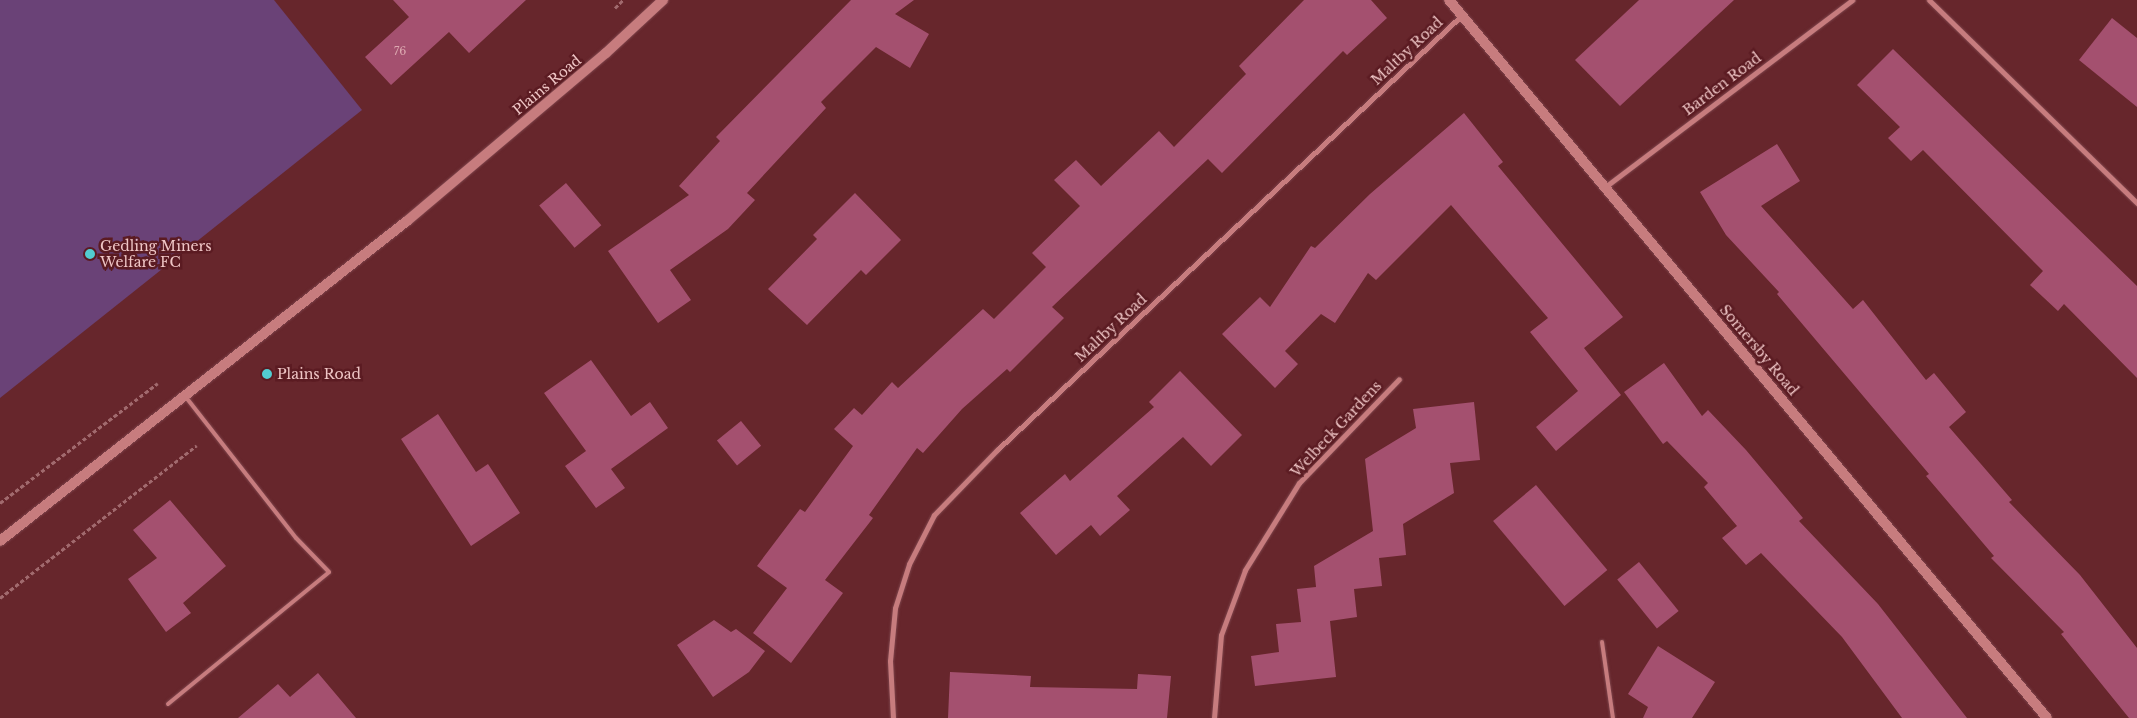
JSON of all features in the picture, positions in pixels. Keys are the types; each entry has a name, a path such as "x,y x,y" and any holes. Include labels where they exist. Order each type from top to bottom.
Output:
{"street":[{"name":"Plains Road","path":"0,541 407,221 606,53 663,0"},
{"name":"Somersby Road","path":"1449,0 2047,718"},
{"name":"Barden Road","path":"1604,187 1852,0"},
{"path":"1929,0 2137,203"},
{"name":"Maltby Road","path":"893,718 890,662 895,608 909,564 934,515 991,456 1462,15"},
{"name":"Welbeck Gardens","path":"1214,718 1221,635 1245,570 1298,484 1399,379"}],"lane":[{"path":"168,704 329,572 296,538 185,395"},
{"path":"1602,642 1613,718"}],"path":[{"path":"0,598 214,432"}],"shaded area":[{"name":"Gedling Miners Welfare FC","path":"0,0 274,0 362,110 0,398"}],"building":[{"path":"393,0 526,0 469,53 449,32 391,85 365,57 409,17"},
{"path":"851,0 914,0 895,14 929,34 910,68 876,47 821,102 826,108 747,193 755,200 728,229 670,270 691,300 658,323 608,251 689,195 679,186 720,141 716,137"},
{"path":"1304,0 1371,0 1387,18 1347,55 1343,51 1222,173 1208,159 1052,307 1064,318 1010,372 1007,369 962,409 923,453 917,448 869,515 873,518 825,580 843,593 791,663 753,633 787,588 757,566 800,509 805,512 853,446 834,429 854,408 862,415 892,382 898,388 983,309 994,319 1046,267 1032,253 1080,206 1054,180 1076,160 1101,186 1159,131 1174,147 1246,74 1239,66"},
{"path":"1639,0 1734,0 1620,106 1575,60"},
{"path":"2112,18 2137,38 2137,107 2079,60"},
{"path":"1893,49 2137,286 2137,378 2064,304 2058,311 2030,285 2043,271 1923,150 1911,161 1888,138 1900,127 1857,85"},
{"path":"1464,113 1503,162 1498,166 1623,317 1584,348 1621,395 1556,451 1536,427 1578,391 1530,332 1548,318 1451,205 1376,280 1368,273 1335,323 1321,314 1285,351 1298,364 1275,388 1222,334 1260,297 1270,307 1311,246 1315,248 1370,194"},
{"path":"1777,144 1800,181 1761,206 1853,309 1863,300 1926,380 1934,373 1966,412 1949,427 2012,500 2009,502 2080,575 2137,648 2137,718 2129,718 2061,634 2064,632 1991,558 1994,556 1926,476 1929,474 1777,294 1779,292 1726,235 1700,192"},
{"path":"566,183 601,225 575,248 539,205"},
{"path":"855,193 901,240 866,275 861,270 807,325 768,289 817,239 813,235"},
{"path":"591,360 631,416 650,402 668,428 611,469 625,488 596,508 565,466 586,451 544,393"},
{"path":"1664,363 1702,416 1708,410 1746,450 1803,518 1799,521 1878,604 1967,718 1902,718 1842,637 1761,553 1746,565 1722,538 1737,526 1704,487 1708,483 1667,441 1663,444 1624,392"},
{"path":"1180,371 1242,435 1211,466 1183,437 1117,496 1130,510 1100,536 1091,525 1056,555 1020,513 1065,474 1070,481 1154,407 1149,402"},
{"path":"1474,402 1480,460 1450,463 1454,493 1403,524 1406,555 1379,558 1382,586 1354,589 1357,617 1330,621 1336,677 1255,686 1251,656 1279,652 1276,624 1301,622 1297,589 1316,587 1314,566 1373,531 1365,459 1416,428 1413,409"},
{"path":"438,414 476,472 488,464 520,513 471,546 401,439"},
{"path":"741,421 761,446 737,465 717,441"},
{"path":"1536,485 1607,570 1564,606 1493,521"},
{"path":"170,500 226,566 183,603 191,613 166,632 128,579 157,558 133,530"},
{"path":"1639,562 1679,611 1657,629 1617,580"},
{"path":"714,620 731,632 736,629 765,651 749,672 713,697 677,645"},
{"path":"1658,646 1715,682 1692,718 1643,718 1648,707 1628,694"},
{"path":"950,672 1031,676 1030,687 1137,689 1138,674 1171,676 1167,718 948,718"},
{"path":"318,673 356,718 238,718 278,684 290,697"}],"place":[{"name":"Gedling Miners Welfare FC","path":"90,254"},
{"name":"Plains Road","path":"267,374"}]}
